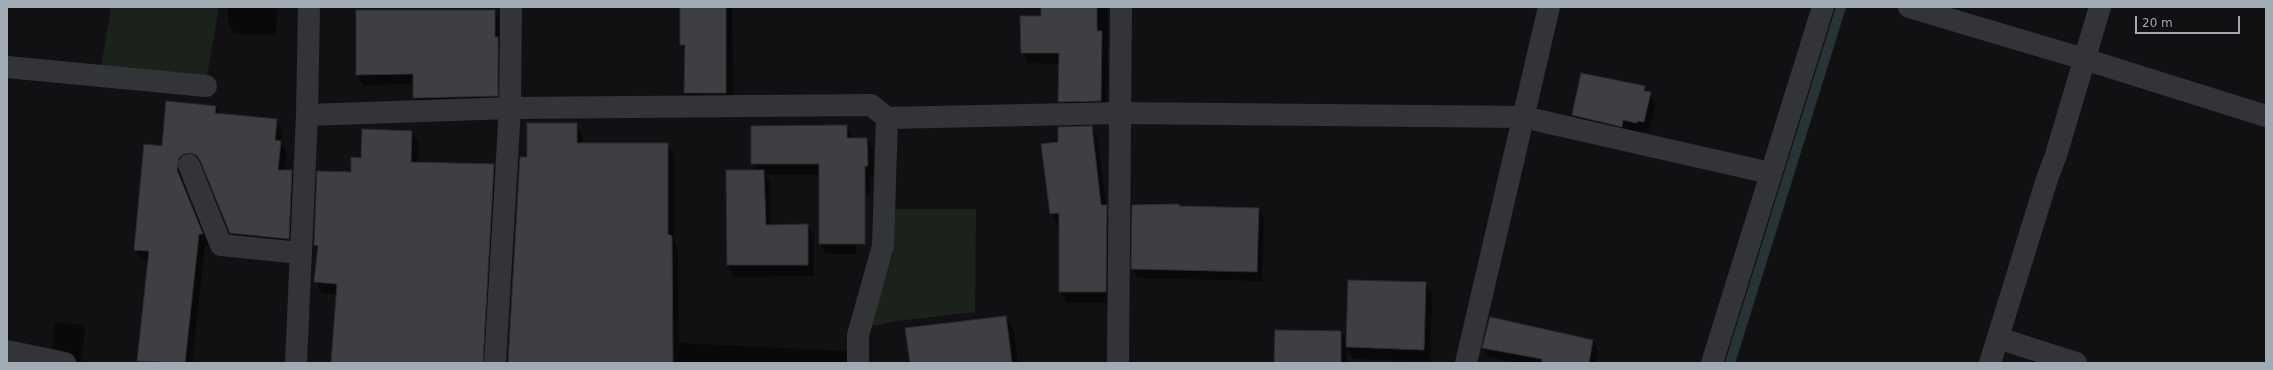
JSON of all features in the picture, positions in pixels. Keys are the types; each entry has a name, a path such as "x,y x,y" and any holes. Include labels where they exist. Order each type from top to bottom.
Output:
{"street":[{"path":"296,363 307,115 309,7"},
{"path":"495,363 510,108 511,7"},
{"path":"1118,363 1121,7"},
{"path":"1466,363 1549,7"},
{"path":"1712,363 1823,7"},
{"path":"1909,7 2084,58 2266,116"},
{"path":"1990,363 2047,179 2056,155 2100,7"},
{"path":"7,66 206,86"},
{"path":"307,115 510,108 872,105 887,118 1120,113 1523,117 1770,173"},
{"path":"858,363 858,336 883,246 887,118"},
{"path":"189,165 221,245 301,253"},
{"path":"1998,338 2076,363"},
{"path":"7,351 65,363"}],"shaded area":[{"path":"111,7 219,7 207,76 101,67"},
{"path":"895,209 976,209 975,312 897,321 867,327 893,256"}],"building":[{"path":"680,7 726,7 726,93 684,93 685,45 680,45"},
{"path":"1041,7 1097,7 1097,31 1102,31 1101,101 1058,102 1059,53 1021,53 1020,16 1041,16"},
{"path":"356,10 495,10 495,37 498,37 498,96 413,98 413,74 356,75"},
{"path":"1581,73 1645,86 1644,91 1651,92 1644,122 1638,121 1637,123 1623,120 1622,127 1572,115"},
{"path":"166,101 216,106 215,113 277,119 275,140 281,141 278,170 292,170 289,239 230,233 200,160 196,155 190,153 184,154 179,158 177,170 203,234 199,234 185,363 137,361 149,251 134,250 144,144 162,146"},
{"path":"527,123 577,123 577,143 668,143 668,234 672,236 673,363 508,363 520,157 527,157"},
{"path":"847,125 847,138 867,138 868,166 865,166 865,244 819,244 819,164 751,164 751,126"},
{"path":"1092,126 1101,205 1107,205 1106,292 1059,292 1059,213 1050,214 1041,144 1058,142 1058,127"},
{"path":"362,129 412,131 411,162 494,164 483,363 331,363 337,284 314,282 318,246 314,245 317,171 351,172 351,157 361,158"},
{"path":"726,170 764,170 766,225 808,224 808,265 727,265"},
{"path":"1179,204 1179,206 1259,208 1257,272 1131,269 1132,205"},
{"path":"1348,280 1426,282 1424,350 1346,347"},
{"path":"1006,316 1012,363 910,363 905,328"},
{"path":"1490,317 1593,340 1589,363 1542,363 1542,359 1482,348"},
{"path":"1275,330 1341,331 1341,363 1274,363"}],"waterway":[{"path":"1730,363 1841,7"}]}
